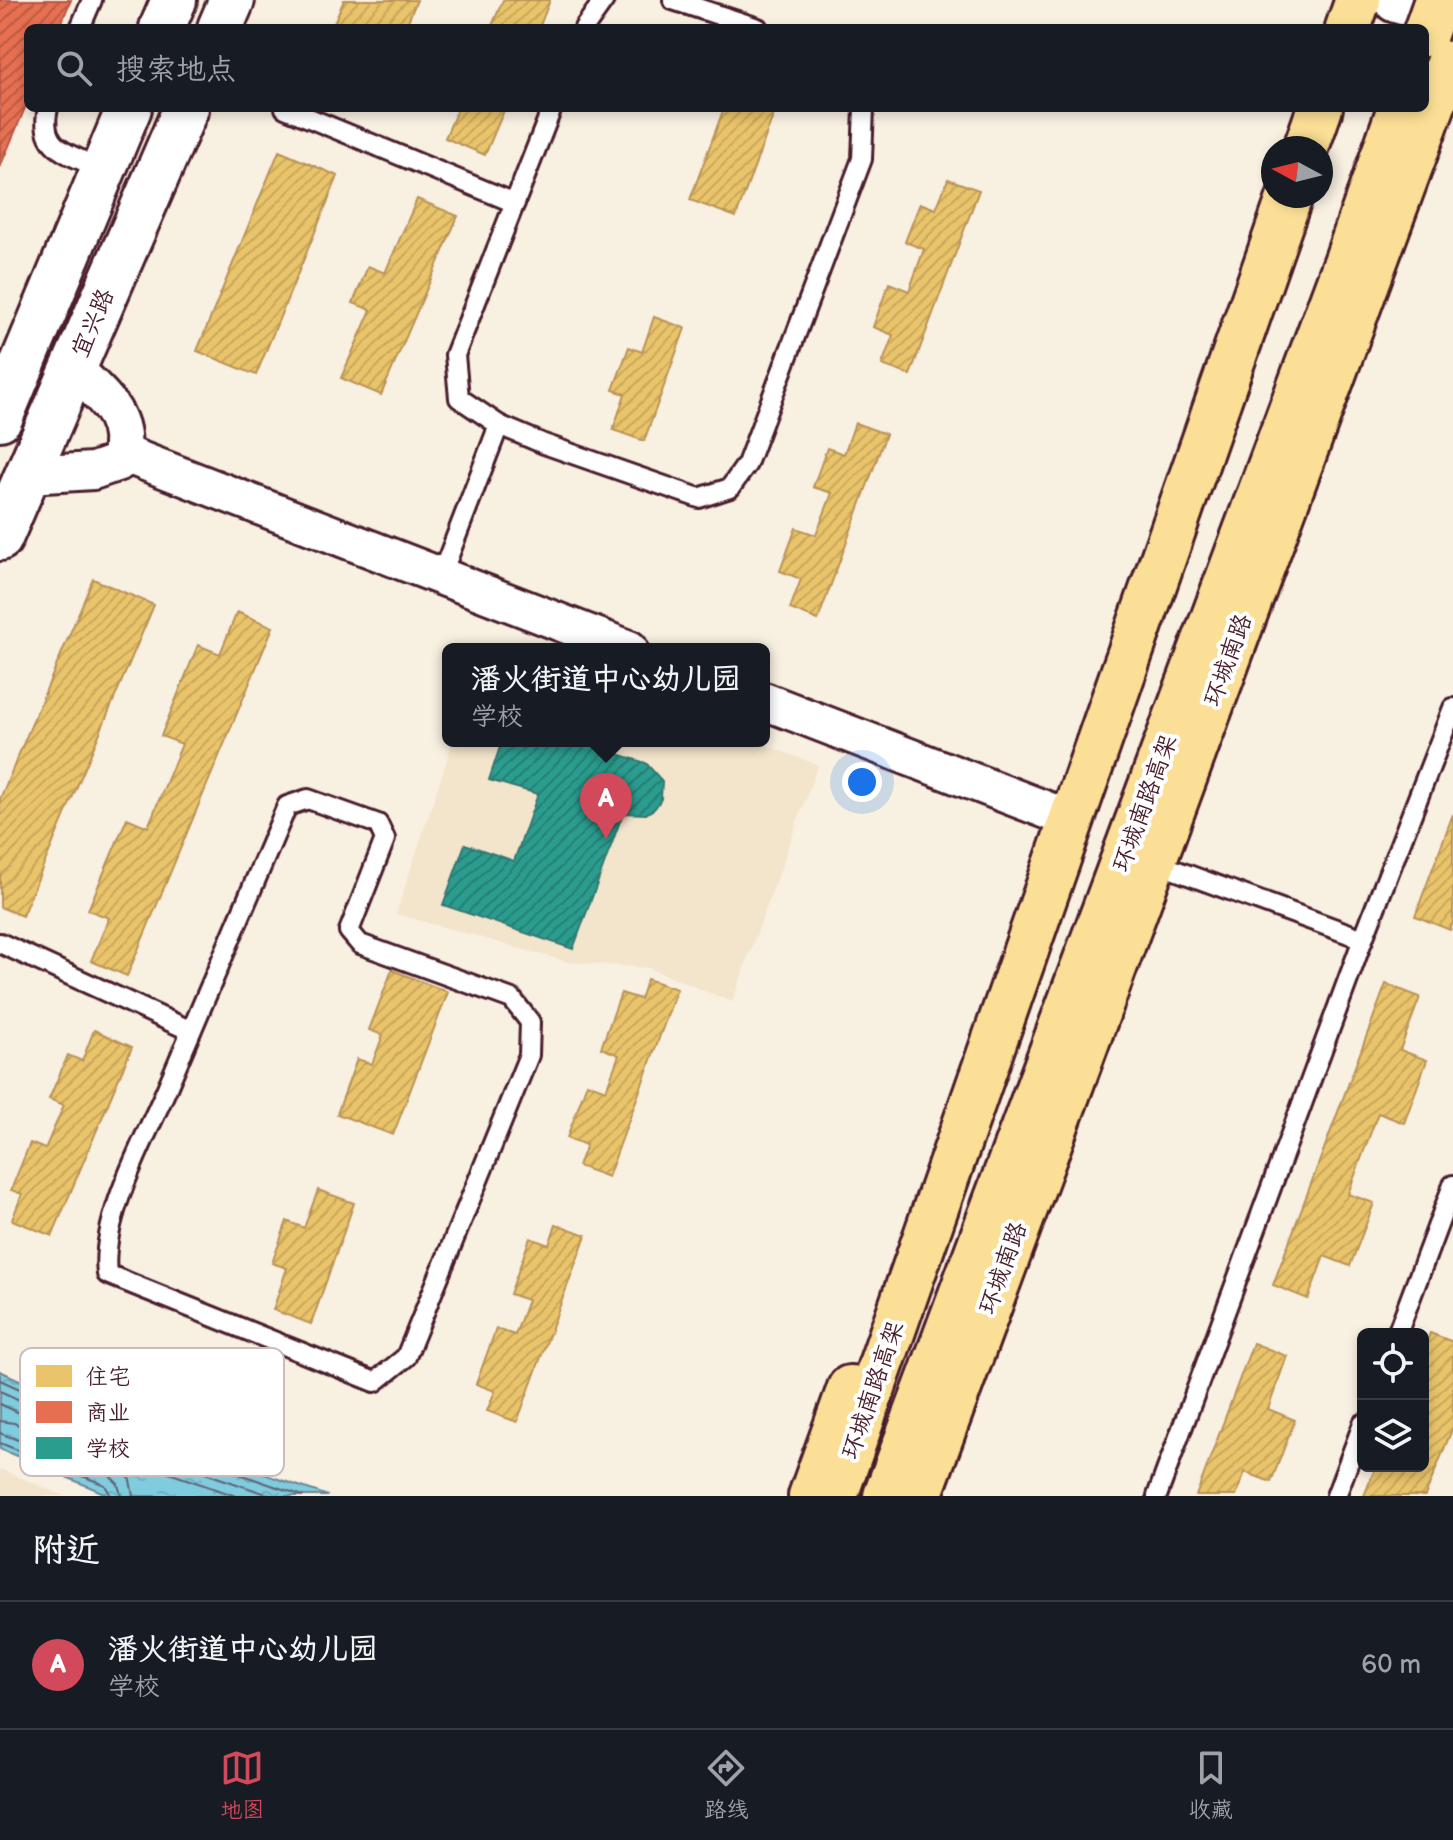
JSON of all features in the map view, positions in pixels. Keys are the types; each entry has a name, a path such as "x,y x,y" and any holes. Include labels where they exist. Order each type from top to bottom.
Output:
{"main road":[{"path":"1337,24 1346,0"},
{"path":"1349,24 1358,0"},
{"path":"1429,24 1437,0"},
{"name":"环城南路","path":"919,1496 1453,50"},
{"path":"1298,136 1307,112"},
{"path":"1310,136 1319,112"},
{"name":"环城南路高架","path":"886,1496 1347,260 1399,112"},
{"path":"811,1496 1273,208"},
{"name":"环城南路高架","path":"835,1496 1286,208"},
{"path":"903,1496 951,1323"}],"street":[{"path":"164,24 174,0"},
{"path":"222,24 232,0"},
{"path":"1396,0 1453,17"},
{"name":"宜兴路","path":"0,418 127,112"},
{"name":"宜兴路","path":"0,538 184,112"},
{"path":"28,475 93,471 119,462 125,441 115,411 74,368"},
{"path":"122,453 614,643"},
{"path":"770,703 1057,814"}],"lane":[{"path":"82,24 92,0"},
{"path":"587,24 604,0"},
{"path":"673,0 746,24"},
{"path":"47,112 43,128 51,144 103,170"},
{"path":"295,112 515,203"},
{"path":"550,112 455,355 459,398 499,425 544,444 699,498 730,488 747,464 862,159 864,112"},
{"path":"441,576 499,425"},
{"path":"1157,1496 1363,939 1453,708"},
{"path":"308,799 378,824 385,839 349,931 360,944 512,999 530,1022 529,1055 406,1357 375,1382 107,1274 105,1261 117,1207 191,1031 287,806 308,799"},
{"path":"1153,862 1363,939"},
{"path":"0,943 191,1031"},
{"path":"1399,1328 1453,1185"},
{"path":"1336,1496 1357,1440"}],"shaded area":[{"path":"451,747 770,747 818,765 732,1002 649,968 568,962 396,914"},
{"path":"0,1469 65,1496 0,1496"}],"water":[{"path":"0,1371 20,1380 20,1457 0,1449"},
{"path":"64,1476 270,1476 328,1496 111,1496"}],"building: 住宅":[{"path":"344,0 417,0 407,24 334,24"},
{"path":"503,0 550,0 541,24 493,24"},
{"path":"456,112 503,112 485,155 445,138"},
{"path":"723,112 775,112 736,217 690,200"},
{"path":"279,151 338,176 256,375 197,351"},
{"path":"948,179 979,190 910,375 882,365 893,335 873,327 889,283 909,291 924,249 905,242 920,203 936,209"},
{"path":"417,199 458,216 381,395 341,378 371,310 353,303 368,266 385,273"},
{"path":"654,317 685,328 644,441 613,430 625,394 613,390 629,347 642,352"},
{"path":"855,423 886,434 818,620 790,609 801,579 780,571 796,528 816,535 832,493 813,487 827,448 844,454"},
{"path":"93,579 154,605 22,916 0,907 0,799"},
{"path":"237,612 273,627 127,976 91,961 109,918 88,910 127,818 148,827 182,744 161,736 198,645 220,654"},
{"path":"1453,814 1453,922 1450,930 1415,916"},
{"path":"392,970 448,992 393,1135 337,1114 357,1059 372,1064 383,1035 369,1030"},
{"path":"647,979 677,989 608,1177 578,1166 586,1145 567,1138 587,1083 606,1090 619,1055 601,1048 621,993 640,999"},
{"path":"1386,984 1420,997 1400,1050 1427,1060 1404,1123 1378,1113 1348,1194 1374,1203 1350,1266 1324,1256 1308,1299 1273,1285"},
{"path":"94,1030 132,1047 52,1236 12,1220 22,1194 11,1190 30,1143 45,1149 64,1105 49,1099 68,1055 82,1061"},
{"path":"318,1190 354,1203 311,1324 273,1310 287,1268 272,1263 287,1221 304,1228"},
{"path":"556,1224 586,1235 517,1422 487,1411 495,1391 476,1384 496,1329 515,1335 528,1300 510,1294 530,1238 549,1245"},
{"path":"1430,1333 1453,1342 1453,1427 1425,1496 1364,1496 1374,1472 1429,1472"},
{"path":"1253,1343 1287,1356 1268,1409 1295,1420 1271,1482 1245,1472 1236,1496 1196,1496"}],"building: 商业":[{"path":"0,0 71,0 61,24 24,24 24,110 0,167"}],"building: 学校":[{"path":"500,747 597,747 646,763 662,781 661,799 655,808 646,814 623,813 573,949 443,905 465,844 514,861 538,794 489,780"}],"place":[{"name":"潘火街道中心幼儿园","path":"606,839"}]}
